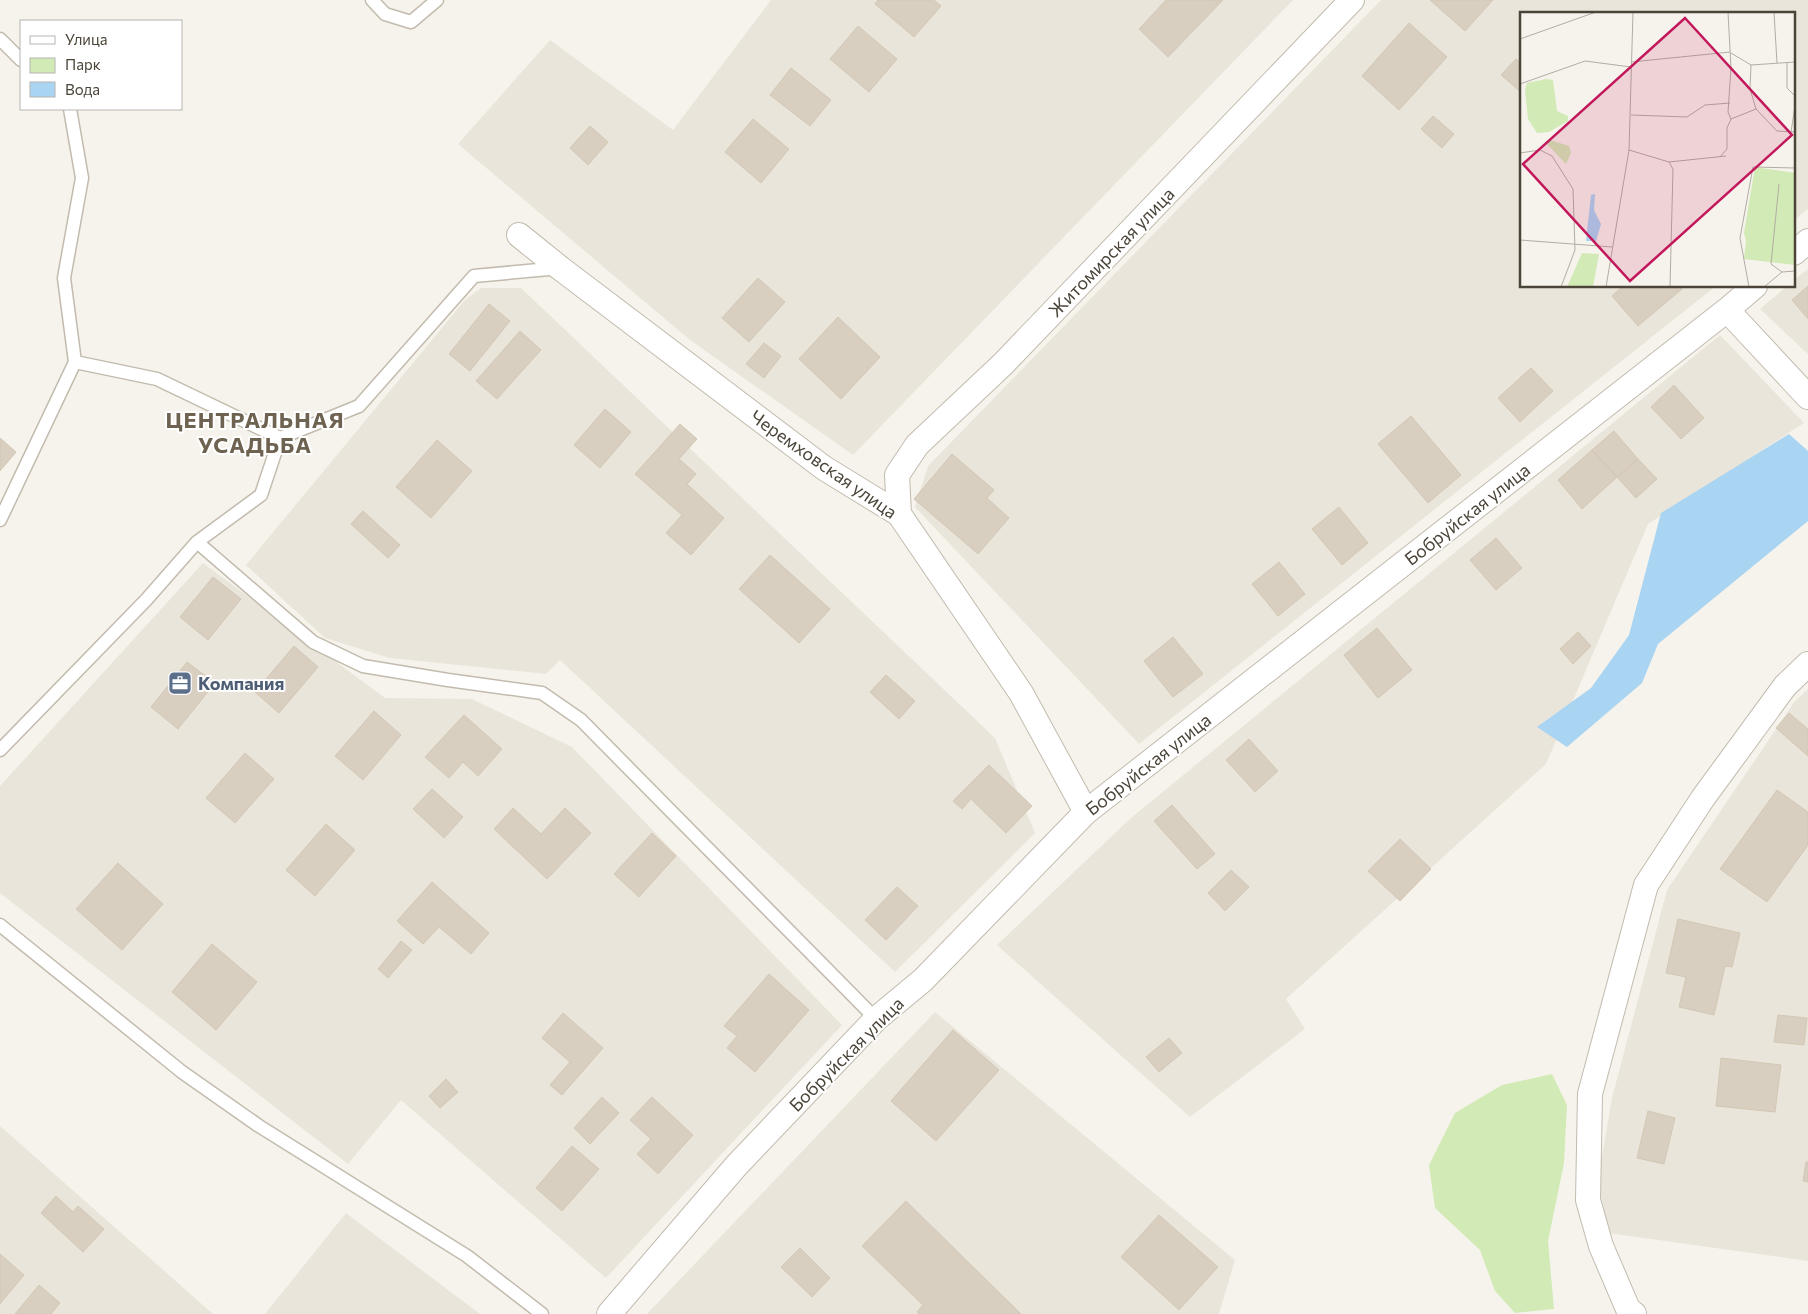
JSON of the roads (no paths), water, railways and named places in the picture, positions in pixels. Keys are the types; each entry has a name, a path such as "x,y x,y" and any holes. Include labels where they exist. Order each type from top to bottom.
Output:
{"street":[{"name":"Житомирская улица","path":"899,514 897,475 917,446 1003,364 1352,0"},
{"name":"Черемховская улица","path":"520,235 560,268 824,468 899,514 1021,693 1086,812"},
{"path":"1796,251 1808,241"},
{"name":"Бобруйская улица","path":"611,1314 736,1166 876,1019 923,980 1086,812 1753,288"},
{"path":"1727,310 1808,397"},
{"path":"1631,1311 1601,1246 1588,1200 1590,1094 1646,885 1703,798 1785,686 1808,664"}],"lane":[{"path":"372,0 385,14 411,22 437,0"},
{"path":"0,39 20,59"},
{"path":"0,520 75,362 64,278 82,178 70,110"},
{"path":"75,362 157,379 280,438 359,406 474,276 560,268"},
{"path":"0,750 146,600 197,542 261,495 280,438"},
{"path":"197,542 313,642 363,666 448,680 542,692 581,720 876,1019"},
{"path":"0,925 190,1077 258,1126 466,1256 542,1314"}],"water":[{"path":"1789,434 1808,451 1808,521 1658,644 1642,683 1567,747 1537,727 1591,688 1629,635 1661,513"}],"place":[{"name":"Компания","path":"180,683"}],"district":[{"name":"ЦЕНТРАЛЬНАЯ УСАДЬБА","path":"255,432"}]}
